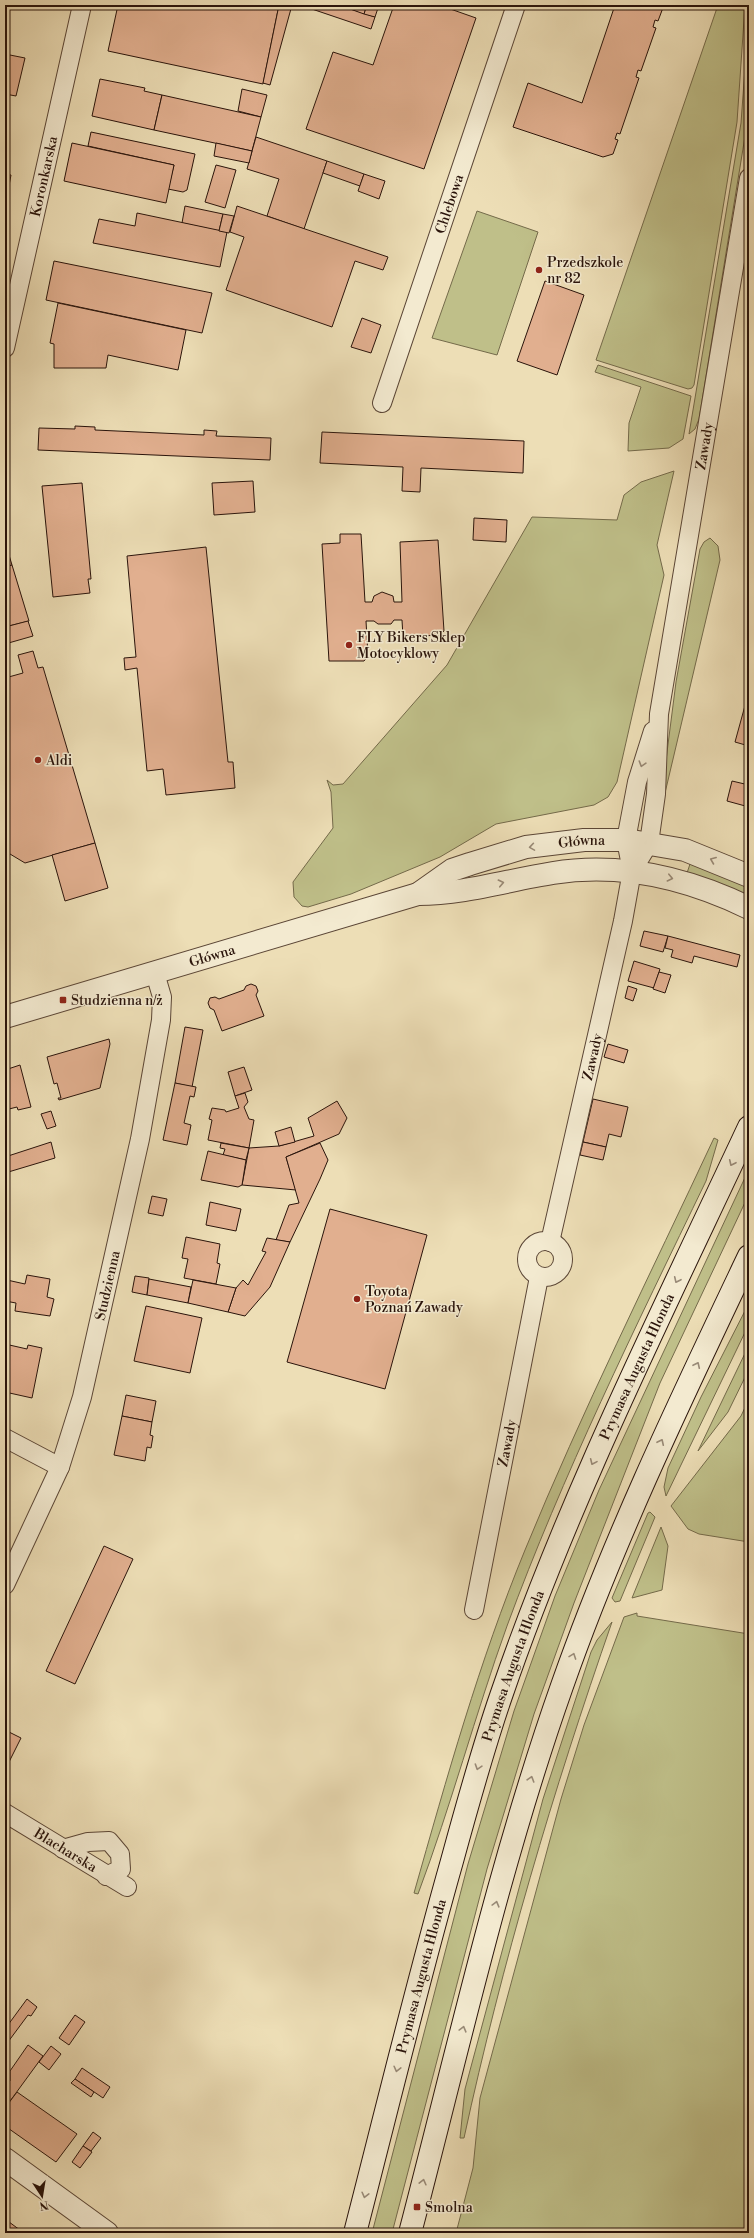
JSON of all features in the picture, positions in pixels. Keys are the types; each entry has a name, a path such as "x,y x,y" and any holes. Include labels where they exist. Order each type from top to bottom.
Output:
{"main road":[{"name":"Główna","path":"418,894 452,870 501,854 526,848 584,840 626,840 685,850 749,876"},
{"name":"Główna","path":"5,1018 418,894 462,892 572,871 632,871 677,880 705,889 749,908"},
{"name":"Prymasa Augusta Hlonda","path":"355,2233 448,1873 476,1774 514,1659 551,1559 584,1484 749,1127"},
{"path":"410,2233 512,1844 562,1686 599,1586 644,1477 749,1256"},
{"path":"5,2159 107,2233"}],"street":[{"name":"Koronkarska","path":"5,348 82,5"},
{"name":"Chlebowa","path":"382,403 516,5"},
{"name":"Zawady","path":"550,1242 582,1094 619,937 632,871 650,843 656,794 659,714 749,178"},
{"name":"Zawady","path":"632,871 626,840 637,782 659,714"},
{"name":"Studzienna","path":"5,1585 60,1467 82,1397 140,1139 161,1020 162,997 155,973"},
{"path":"537,1242 550,1242 560,1249 562,1263 553,1275 539,1277 532,1273 528,1267 528,1252 537,1242"},
{"name":"Zawady","path":"474,1610 539,1277"},
{"path":"5,1438 60,1467"},
{"name":"Blacharska","path":"5,1813 106,1876 127,1887"},
{"path":"63,1849 88,1842 109,1841 120,1854 121,1869 106,1876"}],"green space":[{"path":"718,5 745,5 737,122 694,385 692,388 688,389 596,360"},
{"path":"749,13 748,118 699,419 695,429 689,434 741,123"},
{"path":"477,211 538,232 497,355 432,338"},
{"path":"598,365 691,396 683,439 669,448 628,451 629,423 641,387 595,372"},
{"path":"674,471 657,545 664,575 617,782 608,797 594,805 496,824 440,857 351,894 308,907 302,906 294,897 293,882 333,828 331,792 327,780 333,785 343,784 447,665 532,517 617,520 624,495 641,482"},
{"path":"710,538 718,546 720,560 665,793 665,768 676,682 700,549 704,542"},
{"path":"690,864 717,873 749,887 749,897 687,873"},
{"path":"714,1138 718,1140 706,1181 601,1402 551,1514 528,1570 495,1659 430,1861 418,1894 414,1893 451,1763 478,1677 508,1592 547,1498 593,1395"},
{"path":"749,1169 749,1194 660,1383 574,1603 534,1714 487,1869 392,2233 372,2233 468,1864 514,1711 555,1596 599,1490"},
{"path":"749,1303 749,1324 666,1496 664,1487 668,1468 701,1397"},
{"path":"749,1345 749,1369 728,1412 698,1451"},
{"path":"749,1399 749,1542 699,1534 688,1529 671,1506 741,1416"},
{"path":"650,1512 655,1517 620,1601 615,1602 612,1598 648,1513"},
{"path":"661,1527 668,1546 662,1590 632,1598"},
{"path":"637,1613 637,1616 749,1634 749,2233 456,2233 473,2168 480,2098 561,1799 584,1725 624,1617"},
{"path":"612,1622 549,1813 495,2007 464,2138 460,2138 465,2089 543,1799 591,1652 597,1640"}],"building":[{"path":"118,5 279,5 263,84 108,51"},
{"path":"279,5 292,5 270,85 263,83"},
{"path":"300,5 339,5 375,17 371,29"},
{"path":"339,5 367,5 364,14"},
{"path":"367,5 379,5 375,17 364,14"},
{"path":"394,5 439,5 476,18 424,169 306,129 333,52 373,65"},
{"path":"615,5 664,5 658,21 655,20 653,27 656,28 641,71 638,70 636,77 639,78 620,134 617,133 615,139 618,140 613,154 603,157 513,127 528,83 582,103"},
{"path":"5,54 25,58 16,96 5,94"},
{"path":"100,79 145,88 144,91 162,95 154,130 92,116"},
{"path":"242,89 267,95 261,117 238,111"},
{"path":"162,95 261,117 252,151 154,130"},
{"path":"91,132 195,154 187,190 183,192 168,189 174,165 88,146"},
{"path":"256,137 327,161 304,229 267,216 279,179 247,169"},
{"path":"72,143 174,165 166,203 64,181"},
{"path":"216,143 252,151 249,163 214,156"},
{"path":"327,161 364,174 360,186 323,173"},
{"path":"216,165 236,170 225,208 205,202"},
{"path":"5,174 11,175 5,207"},
{"path":"364,174 385,181 379,199 358,191"},
{"path":"185,206 223,214 219,231 182,223"},
{"path":"237,206 388,257 383,270 355,261 332,327 226,290 244,237 230,232"},
{"path":"137,213 227,232 220,267 93,243 99,219 135,226"},
{"path":"223,214 234,216 229,233 219,231"},
{"path":"54,261 212,293 202,333 46,300"},
{"path":"545,281 584,295 557,375 517,361"},
{"path":"58,303 186,330 178,370 108,355 106,368 54,368 54,344 50,343"},
{"path":"362,318 381,325 371,353 351,347"},
{"path":"75,426 95,427 95,430 204,435 204,430 217,431 216,436 271,438 270,460 38,450 39,428 75,429"},
{"path":"322,432 524,441 523,473 421,468 420,492 402,491 403,467 320,463"},
{"path":"253,481 255,512 214,515 212,483"},
{"path":"82,483 91,579 88,579 90,593 53,597 42,486"},
{"path":"474,518 507,520 506,542 473,540"},
{"path":"340,534 361,534 365,602 372,602 374,596 382,592 393,596 394,602 402,602 400,542 438,540 444,631 440,635 403,637 402,620 394,620 391,624 378,624 374,621 366,621 368,656 364,661 329,661 322,544 340,543"},
{"path":"5,542 12,565 5,567"},
{"path":"206,547 228,762 233,762 235,788 166,795 163,769 147,771 137,668 125,670 124,658 136,657 127,556"},
{"path":"12,565 29,621 5,627 5,567"},
{"path":"28,621 33,636 5,644 5,627"},
{"name":"Aldi","path":"33,651 38,668 43,667 95,843 25,863 5,851 5,678 23,673 18,655"},
{"path":"749,691 749,746 735,742"},
{"path":"732,781 749,785 749,807 727,801"},
{"path":"95,843 108,888 65,901 52,855"},
{"path":"644,931 668,936 663,952 640,946"},
{"path":"668,936 740,955 737,967 694,956 692,963 671,957 673,950 665,948"},
{"path":"634,961 660,969 654,988 628,981"},
{"path":"659,972 671,975 665,993 653,989"},
{"path":"251,984 256,986 258,991 256,995 264,1016 222,1031 214,1010 210,1008 208,1003 210,998 215,997 219,999 244,990 246,986"},
{"path":"628,986 637,989 633,1001 625,998"},
{"path":"185,1027 203,1030 192,1087 175,1083"},
{"path":"109,1039 110,1044 100,1088 59,1100 58,1098 61,1098 57,1083 54,1084 47,1057"},
{"path":"608,1044 628,1050 624,1063 604,1057"},
{"path":"20,1065 31,1107 18,1110 17,1107 5,1110 5,1070"},
{"path":"244,1067 252,1090 235,1096 228,1072"},
{"path":"175,1083 196,1087 194,1097 190,1096 184,1123 191,1125 187,1145 163,1140"},
{"path":"245,1093 248,1102 244,1107 249,1119 254,1120 249,1148 208,1140 212,1120 209,1119 212,1108 225,1110 226,1112 239,1108 235,1096"},
{"path":"593,1099 628,1107 621,1137 609,1134 606,1147 583,1142"},
{"path":"337,1101 347,1118 339,1134 286,1157 296,1190 242,1185 249,1148 279,1146 314,1136 308,1118"},
{"path":"51,1111 56,1126 47,1129 41,1114"},
{"path":"291,1127 295,1142 279,1146 275,1132"},
{"path":"51,1142 55,1158 5,1173 5,1157"},
{"path":"583,1142 606,1147 603,1160 580,1155"},
{"path":"221,1143 249,1148 246,1160 223,1155 225,1149 220,1148"},
{"path":"320,1143 328,1160 320,1179 290,1242 276,1240 289,1205 299,1203 286,1157"},
{"path":"208,1151 246,1160 242,1185 238,1187 201,1180"},
{"path":"152,1196 167,1199 163,1216 148,1213"},
{"path":"210,1202 241,1209 236,1231 206,1225"},
{"name":"Toyota Poznań Zawady","path":"330,1209 427,1235 385,1389 287,1362"},
{"path":"186,1237 220,1244 217,1263 220,1264 216,1284 184,1278 188,1259 182,1258"},
{"path":"267,1238 290,1242 270,1287 245,1316 228,1312 236,1288 243,1280 248,1285 266,1252 262,1251"},
{"path":"27,1275 50,1279 47,1297 54,1299 50,1316 15,1311 16,1303 5,1301 7,1280 25,1284"},
{"path":"135,1276 149,1278 147,1295 132,1292"},
{"path":"149,1279 191,1287 188,1303 147,1295"},
{"path":"193,1280 236,1288 228,1312 188,1303"},
{"path":"146,1306 202,1318 190,1373 134,1361"},
{"path":"5,1344 27,1349 28,1345 42,1348 32,1398 5,1392"},
{"path":"126,1395 156,1401 152,1422 122,1416"},
{"path":"122,1416 152,1422 150,1435 153,1436 151,1448 147,1447 145,1461 114,1455"},
{"path":"104,1546 133,1559 75,1684 46,1671"},
{"path":"5,1730 21,1738 5,1770"},
{"path":"27,1999 37,2007 31,2016 28,2015 5,2046 5,2029"},
{"path":"75,2015 85,2022 69,2045 59,2038"},
{"path":"28,2045 43,2056 5,2108 5,2081 10,2081 10,2071"},
{"path":"51,2046 61,2054 49,2070 39,2062"},
{"path":"82,2068 110,2087 103,2098 75,2079"},
{"path":"75,2079 94,2092 91,2097 71,2083"},
{"path":"17,2092 77,2134 56,2162 5,2126 5,2108"},
{"path":"93,2132 101,2138 91,2151 83,2146"},
{"path":"83,2146 92,2152 80,2168 72,2162"},
{"path":"5,2219 24,2233 5,2233"}],"place":[{"name":"Przedszkole nr 82","path":"539,270"},
{"name":"FLY Bikers Sklep Motocyklowy","path":"349,645"},
{"name":"Aldi","path":"38,760"},
{"name":"Studzienna n/ż","path":"63,1000"},
{"name":"Toyota Poznań Zawady","path":"357,1299"},
{"name":"Smolna","path":"417,2207"}]}
